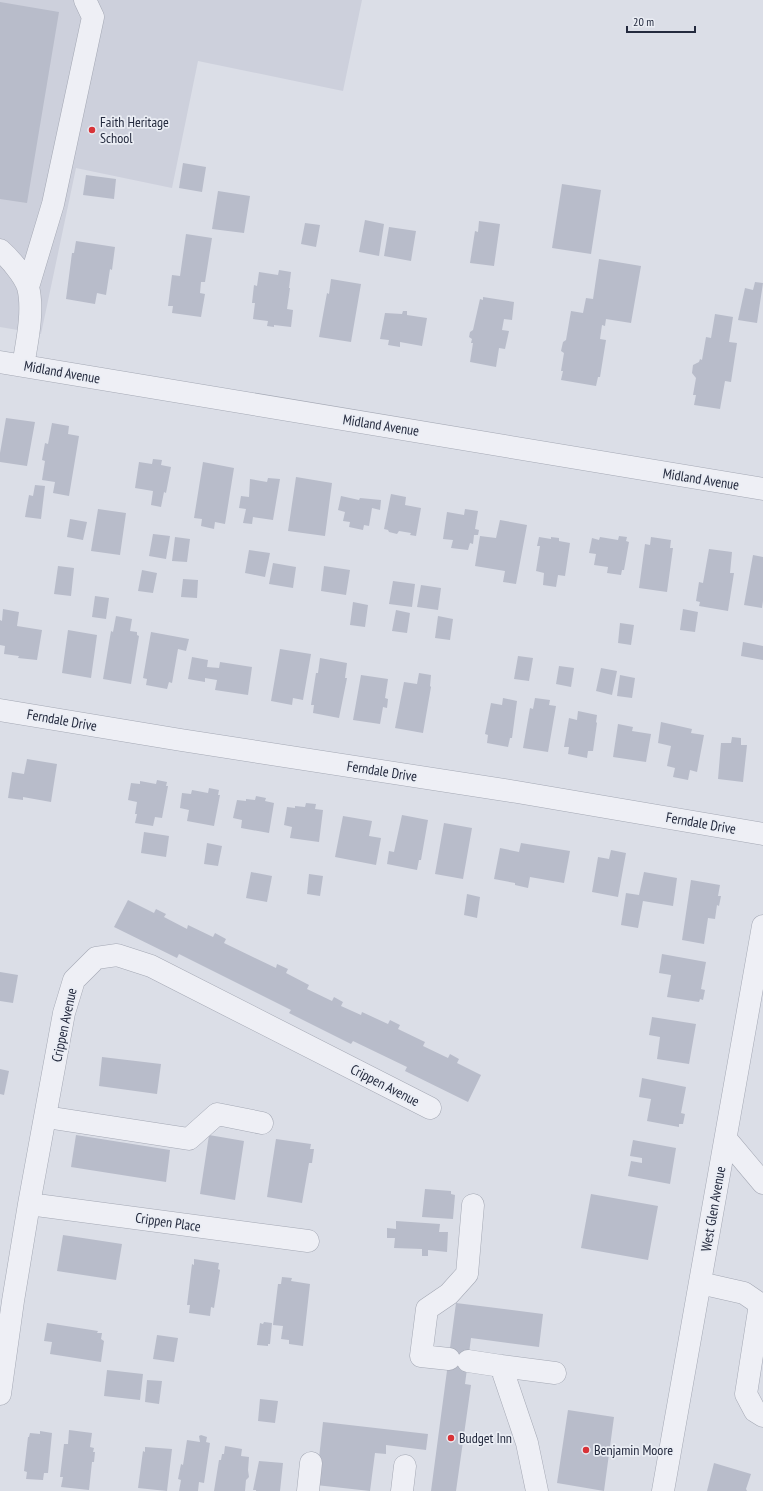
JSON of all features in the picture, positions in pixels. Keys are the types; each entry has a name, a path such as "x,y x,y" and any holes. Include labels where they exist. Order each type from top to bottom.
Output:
{"street":[{"path":"24,366 30,317 28,287 53,204 93,17 85,0"},
{"path":"0,250 12,261 28,287"},
{"name":"Midland Avenue","path":"0,362 763,489"},
{"name":"Ferndale Drive","path":"0,710 181,740 517,792 763,834"},
{"name":"West Glen Avenue","path":"663,1491 726,1139 755,1026 763,926"},
{"name":"Crippen Avenue","path":"0,1394 29,1204 64,1013 74,980 96,958 117,955 151,966 430,1108"},
{"path":"46,1117 189,1140 217,1114 262,1123"},
{"path":"726,1139 763,1184"},
{"name":"Crippen Place","path":"29,1204 308,1241"},
{"path":"474,1205 467,1274 450,1294 427,1309 422,1356 555,1373"},
{"path":"700,1283 744,1293 761,1294 746,1394 755,1411 763,1416"},
{"path":"501,1366 527,1444 537,1491"},
{"path":"308,1491 311,1463"},
{"path":"402,1491 405,1466"}],"shaded area":[{"name":"Faith Heritage School","path":"0,0 362,0 343,91 198,61 172,188 76,168 41,334 0,327"}],"building":[{"path":"0,2 59,12 27,203 0,199"},
{"path":"183,163 206,167 202,192 179,188"},
{"path":"86,175 116,179 114,199 83,195"},
{"path":"562,184 601,190 591,254 552,248"},
{"path":"218,191 250,196 244,233 212,229"},
{"path":"365,220 384,224 379,256 359,252"},
{"path":"479,221 500,224 494,266 470,263 475,231 478,232"},
{"path":"305,223 320,225 316,247 301,244"},
{"path":"389,227 416,231 411,261 384,256"},
{"path":"186,234 212,238 205,282 201,282 200,293 205,294 201,317 172,313 173,306 168,306 172,275 180,276"},
{"path":"76,241 115,247 112,270 110,269 106,295 97,293 95,304 66,299 72,253 74,253"},
{"path":"599,259 641,266 631,323 606,319 605,326 602,325 600,339 606,340 600,377 598,377 596,386 561,380 564,353 561,351 563,342 566,340 571,311 583,313 586,298 593,299"},
{"path":"279,270 291,272 287,309 293,310 291,327 274,325 274,327 267,326 268,321 253,319 255,303 252,303 254,285 257,286 259,272 278,275"},
{"path":"331,279 361,284 351,342 319,337"},
{"path":"755,282 763,283 757,323 738,320 745,288 753,290"},
{"path":"483,297 514,302 512,320 504,319 502,330 509,331 505,349 499,348 496,367 470,362 473,343 471,343 472,339 469,337 470,332 473,330 480,299 483,300"},
{"path":"403,311 407,311 407,315 427,318 422,346 400,342 400,347 388,345 389,340 380,339 385,313 402,314"},
{"path":"715,314 733,317 729,342 737,343 731,382 725,381 720,409 694,405 696,395 693,395 696,378 692,373 693,365 699,362 700,359 702,360 706,337 711,338"},
{"path":"6,418 35,422 27,466 0,462 0,453"},
{"path":"52,423 69,426 68,434 79,436 69,496 53,493 55,482 42,480 45,461 42,460 45,443 48,444"},
{"path":"153,459 162,460 161,465 171,467 166,493 164,492 161,507 151,505 153,491 135,488 139,462 152,464"},
{"path":"203,462 234,468 225,524 215,522 214,529 201,526 202,519 194,518"},
{"path":"296,477 332,483 325,536 288,531"},
{"path":"268,478 280,479 273,520 253,517 252,524 243,523 246,509 239,508 241,496 249,497 250,479 267,482"},
{"path":"35,485 45,486 41,519 25,517 29,495 33,496"},
{"path":"391,494 406,497 405,505 421,508 416,536 410,535 411,533 399,531 397,534 384,529"},
{"path":"341,496 359,500 360,498 381,500 380,510 372,508 369,526 364,525 363,530 349,527 350,522 343,521 345,512 338,510"},
{"path":"98,509 126,513 120,555 91,551"},
{"path":"465,509 478,511 475,529 479,530 478,535 474,535 473,544 470,543 468,550 451,548 453,540 443,539 447,512 464,515"},
{"path":"70,519 87,522 83,540 67,537"},
{"path":"500,520 527,525 516,584 503,582 505,571 475,566 480,536 496,538"},
{"path":"153,534 170,536 166,559 149,556"},
{"path":"619,536 627,537 626,541 629,542 624,570 622,570 621,575 607,573 608,567 594,565 596,554 589,553 592,538 599,540 600,537 618,540"},
{"path":"175,537 190,539 187,562 172,561"},
{"path":"539,537 551,539 551,537 559,538 559,541 570,543 565,576 558,575 556,587 543,585 544,573 536,571 540,546 537,546"},
{"path":"651,537 671,540 670,548 673,548 667,592 639,588 645,544 650,545"},
{"path":"709,549 732,552 730,573 734,573 728,611 699,606 700,602 696,601 699,582 703,583"},
{"path":"249,550 270,553 265,577 245,573"},
{"path":"753,555 763,557 762,608 744,605"},
{"path":"273,563 296,567 293,588 269,584"},
{"path":"58,566 74,568 71,596 54,594"},
{"path":"324,566 350,570 346,595 321,591"},
{"path":"142,570 157,573 153,593 138,591"},
{"path":"183,579 198,580 197,598 181,597"},
{"path":"393,581 415,584 412,607 389,604"},
{"path":"421,585 441,588 438,610 417,607"},
{"path":"95,596 109,598 106,619 92,617"},
{"path":"353,602 368,605 365,627 350,625"},
{"path":"3,609 19,612 17,626 42,630 37,660 18,658 19,656 4,654 5,646 0,645 0,620 2,621"},
{"path":"683,609 698,612 695,632 680,630"},
{"path":"396,610 410,613 407,633 392,631"},
{"path":"116,616 132,619 130,631 137,632 137,635 139,636 131,684 103,679 111,631 113,632"},
{"path":"438,616 453,619 450,640 435,638"},
{"path":"620,623 634,625 631,645 618,643"},
{"path":"68,630 97,635 91,678 62,673"},
{"path":"151,632 189,639 186,651 178,649 172,683 169,682 167,689 146,685 147,679 143,678"},
{"path":"743,642 763,646 763,660 741,656"},
{"path":"280,649 311,654 303,700 293,698 292,705 271,701"},
{"path":"518,656 533,658 529,681 514,679"},
{"path":"192,657 208,660 207,667 219,668 220,662 252,667 248,695 215,690 217,680 205,678 205,682 188,679"},
{"path":"320,658 347,663 345,678 347,678 339,718 313,713 314,705 311,705"},
{"path":"559,666 574,668 571,687 556,684"},
{"path":"601,668 617,671 612,695 596,691"},
{"path":"419,673 431,675 431,687 423,733 395,728 404,682 417,684"},
{"path":"361,675 388,679 385,698 388,699 387,708 383,707 380,724 353,720"},
{"path":"620,675 635,678 632,698 617,696"},
{"path":"503,698 517,701 512,738 510,738 508,747 487,743 488,735 485,734 491,703 502,705"},
{"path":"535,698 550,700 549,705 556,706 548,752 523,748 530,708 533,709"},
{"path":"578,711 597,715 593,751 588,751 587,758 568,754 569,747 564,747 569,718 577,720"},
{"path":"661,722 692,729 691,733 704,735 697,772 690,770 688,780 673,777 675,768 667,766 671,746 658,743"},
{"path":"618,724 633,727 632,731 651,734 646,762 613,757"},
{"path":"732,737 741,738 741,745 747,745 743,782 718,779 721,743 731,743"},
{"path":"27,759 57,764 51,802 23,797 23,800 8,798 12,772 24,774"},
{"path":"157,780 167,782 166,786 168,786 162,818 155,817 153,826 135,823 137,802 128,800 131,783 140,784 140,781 156,784"},
{"path":"209,788 219,790 218,795 220,795 214,826 187,821 189,810 180,808 182,793 191,794 192,790 208,793"},
{"path":"256,796 266,798 265,801 274,803 269,833 241,828 242,820 233,818 237,800 255,800"},
{"path":"306,803 316,804 315,809 323,810 319,842 290,838 292,827 284,825 287,807 305,807"},
{"path":"402,815 428,820 421,860 419,860 417,870 387,864 389,851 394,852"},
{"path":"343,816 372,821 369,836 381,838 376,865 335,857"},
{"path":"444,823 472,828 463,879 435,874"},
{"path":"144,832 169,836 166,857 141,853"},
{"path":"207,843 222,846 218,866 204,864"},
{"path":"521,843 570,851 564,883 530,877 528,888 515,885 515,883 494,879 500,848 519,852"},
{"path":"611,850 626,853 618,897 592,892 598,857 609,859"},
{"path":"251,872 272,876 267,902 246,898"},
{"path":"644,872 677,878 673,906 643,901 638,928 621,925 626,893 639,895"},
{"path":"309,874 323,876 320,896 307,894"},
{"path":"691,880 720,885 718,896 721,896 719,906 717,905 715,919 708,918 704,944 682,940"},
{"path":"467,894 480,897 477,918 464,915"},
{"path":"128,900 154,913 156,909 166,914 164,917 187,929 188,925 213,937 215,933 226,939 224,943 276,968 277,964 288,969 286,973 309,985 307,989 332,1001 334,997 343,1002 341,1006 361,1015 362,1012 388,1024 390,1020 400,1025 398,1029 425,1042 423,1046 448,1058 450,1054 459,1059 457,1063 481,1075 468,1102 405,1071 407,1067 353,1041 351,1044 289,1013 291,1010 179,954 177,958 114,927"},
{"path":"662,954 706,962 701,989 705,990 703,1000 700,999 699,1002 667,997 671,975 659,973"},
{"path":"0,972 18,975 13,1003 0,1001"},
{"path":"652,1017 696,1024 689,1064 657,1059 660,1037 649,1035"},
{"path":"102,1057 161,1064 157,1094 99,1086"},
{"path":"0,1069 9,1071 4,1095 0,1094"},
{"path":"642,1078 686,1087 681,1113 685,1114 683,1124 679,1124 679,1127 647,1121 651,1099 639,1097"},
{"path":"76,1135 170,1150 166,1182 71,1167"},
{"path":"209,1135 244,1141 235,1200 200,1194"},
{"path":"276,1139 311,1144 310,1149 314,1149 312,1163 309,1163 302,1203 267,1197"},
{"path":"633,1140 676,1148 670,1184 628,1176 631,1161 642,1163 642,1158 630,1156"},
{"path":"425,1189 451,1191 451,1194 455,1195 453,1219 422,1217"},
{"path":"591,1194 658,1206 648,1260 581,1248"},
{"path":"396,1221 440,1224 439,1232 448,1232 447,1252 428,1250 428,1256 422,1256 422,1249 394,1248 395,1238 387,1238 387,1228 396,1229"},
{"path":"63,1235 122,1244 116,1280 57,1271"},
{"path":"194,1259 219,1263 218,1269 220,1270 214,1308 211,1307 210,1316 189,1313 190,1305 187,1305 192,1264 194,1265"},
{"path":"282,1277 292,1278 291,1281 310,1284 303,1346 289,1344 289,1340 281,1339 283,1326 273,1325 278,1284 281,1284"},
{"name":"Budget Inn","path":"456,1303 543,1314 539,1347 471,1338 465,1384 471,1385 456,1491 431,1491"},
{"path":"264,1322 272,1323 270,1344 268,1344 268,1346 257,1345 260,1323 263,1324"},
{"path":"47,1323 98,1331 97,1333 102,1333 101,1339 104,1341 101,1362 50,1354 52,1342 44,1341"},
{"path":"157,1335 178,1338 174,1362 153,1359"},
{"path":"107,1370 143,1374 140,1400 104,1396"},
{"path":"147,1380 162,1381 159,1404 145,1402"},
{"path":"260,1399 278,1401 275,1423 258,1421"},
{"name":"Benjamin Moore","path":"568,1410 614,1417 604,1491 557,1483"},
{"path":"323,1422 428,1434 426,1450 386,1445 386,1454 375,1453 370,1491 316,1485"},
{"path":"69,1430 92,1433 90,1447 94,1448 93,1452 95,1452 94,1462 92,1462 89,1490 61,1487 63,1477 60,1477 64,1444 68,1444"},
{"path":"40,1431 52,1433 48,1473 44,1473 43,1480 26,1479 27,1472 24,1471 28,1437 30,1433 40,1434"},
{"path":"201,1435 207,1437 206,1442 210,1443 204,1483 199,1482 198,1491 179,1491 181,1480 178,1479 181,1464 183,1465 187,1440 200,1442 199,1436"},
{"path":"225,1446 242,1449 241,1456 249,1457 249,1477 246,1480 245,1491 214,1491 219,1460 221,1460 222,1454 224,1454"},
{"path":"145,1447 172,1449 167,1491 138,1488 143,1451 145,1452"},
{"path":"259,1461 283,1463 280,1491 253,1490"},
{"path":"714,1463 751,1474 746,1489 747,1491 707,1491"}],"place":[{"name":"Faith Heritage School","path":"92,130"},
{"name":"Budget Inn","path":"451,1438"},
{"name":"Benjamin Moore","path":"586,1450"}]}
